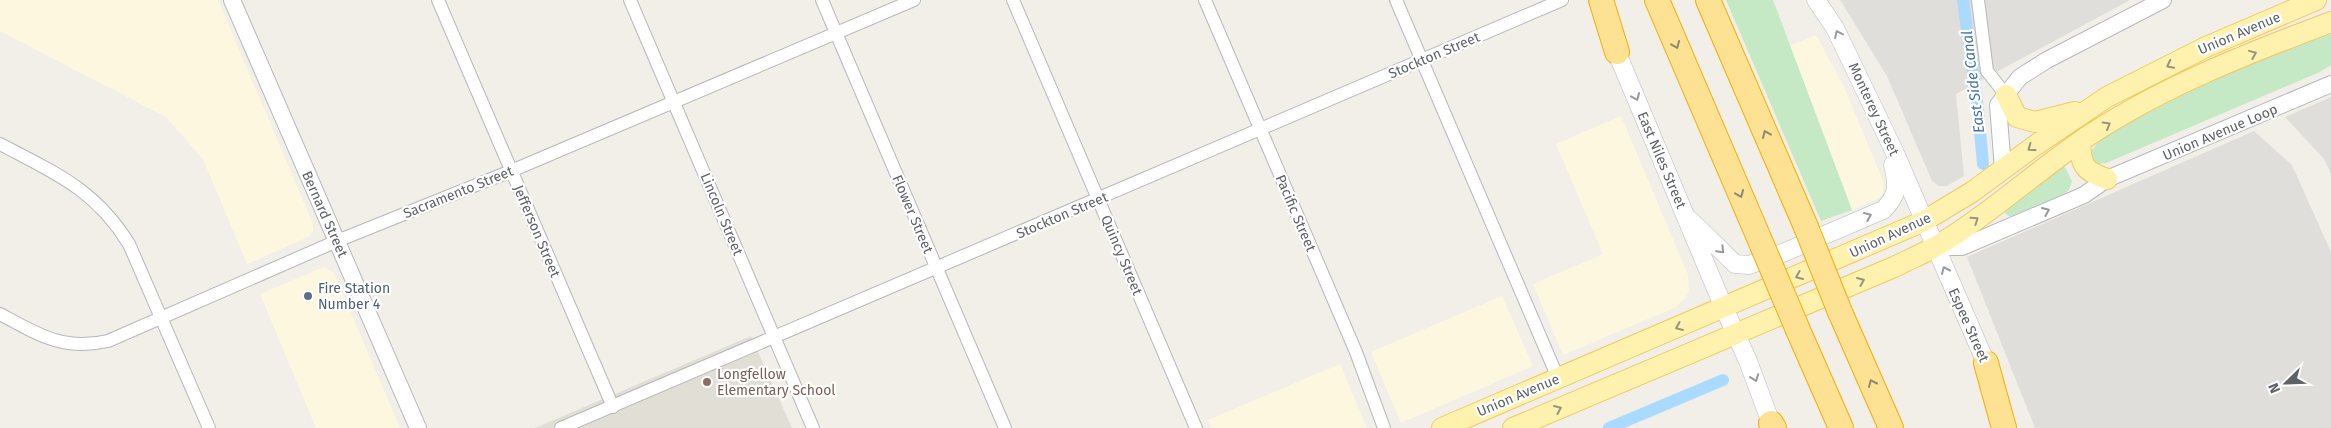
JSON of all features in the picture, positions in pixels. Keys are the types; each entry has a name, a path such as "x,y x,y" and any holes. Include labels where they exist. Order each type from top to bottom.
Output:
{"highway":[{"path":"1601,0 1617,52"},
{"path":"1657,0 1840,428"},
{"path":"1708,0 1806,227 1840,312 1892,428"},
{"path":"1986,362 2004,428"}],"main road":[{"name":"East Niles Street","path":"1594,0 1748,361 1773,426"},
{"name":"Monterey Street","path":"1816,0 1835,28 1924,221"},
{"name":"Union Avenue","path":"1513,428 1730,321 1924,221 1972,192 2107,97 2206,47 2313,1"},
{"name":"Union Avenue","path":"1442,428 1558,378 1894,267 1935,247 1978,218 2080,142 2143,105 2198,76 2331,22"},
{"path":"2006,95 2017,117 2035,122 2089,108"},
{"path":"1686,217 1735,264 1749,265 1785,252 1883,210 1892,201 1896,188 1895,175 1882,127"},
{"path":"2080,142 2081,159 2086,169 2107,179"},
{"name":"Espee Street","path":"1924,221 1986,362"}],"street":[{"name":"Bernard Street","path":"232,0 418,428"},
{"name":"Jefferson Street","path":"438,0 613,407"},
{"name":"Lincoln Street","path":"630,0 813,428"},
{"name":"Flower Street","path":"822,0 1005,428"},
{"name":"Sacramento Street","path":"0,314 45,338 75,345 108,341 337,241 511,171 914,0"},
{"name":"Quincy Street","path":"1013,0 1196,428"},
{"name":"Pacific Street","path":"1205,0 1356,352 1384,428"},
{"path":"1396,0 1558,378"},
{"name":"Stockton Street","path":"561,428 1562,0"},
{"path":"1978,0 1987,71 2006,95"},
{"path":"2003,169 1998,105 2020,77 2047,60 2163,0"},
{"name":"Union Avenue Loop","path":"2107,179 2331,84"},
{"path":"0,144 68,180 104,209 129,244 209,428"},
{"name":"Union Avenue","path":"1935,247 1962,247 2084,195 2107,179"},
{"name":"Espee Street","path":"1986,362 2017,428"}],"shaded area":[{"path":"0,0 218,0 313,224 313,232 308,237 247,264 203,159 166,117 0,31"},
{"path":"1840,0 2130,0 1956,94 1964,176 1947,186 1939,186 1932,181 1887,76"},
{"path":"1816,35 1844,87 1884,183 1883,191 1879,198 1852,210 1790,46"},
{"path":"2331,97 2331,174 2324,159 2285,117"},
{"path":"1621,116 1688,275 1689,291 1685,299 1676,307 1563,355 1533,284 1603,254 1556,144"},
{"path":"2254,131 2292,165 2331,252 2331,428 2035,428 1967,257"},
{"path":"324,267 334,273 400,428 316,428 260,294"},
{"path":"1502,296 1533,366 1401,423 1371,352"},
{"name":"Longfellow Elementary School","path":"751,336 792,428 535,428"},
{"path":"1340,364 1367,428 1211,428 1208,420"}],"green space":[{"path":"1726,0 1773,0 1852,210 1821,221"},
{"path":"2331,34 2331,65 2320,72 2106,163 2098,164 2092,160 2091,152 2096,145 2129,122 2241,68 2285,49"},
{"path":"2063,164 2072,181 2069,190 2062,195 2008,216 2005,212 2007,208"}],"waterway":[{"name":"East Side Canal","path":"1963,0 1978,110 1983,164"},
{"name":"East Side Canal","path":"1609,428 1723,380"}],"place":[{"name":"Fire Station Number 4","path":"308,296"},
{"name":"Longfellow Elementary School","path":"707,382"}]}
